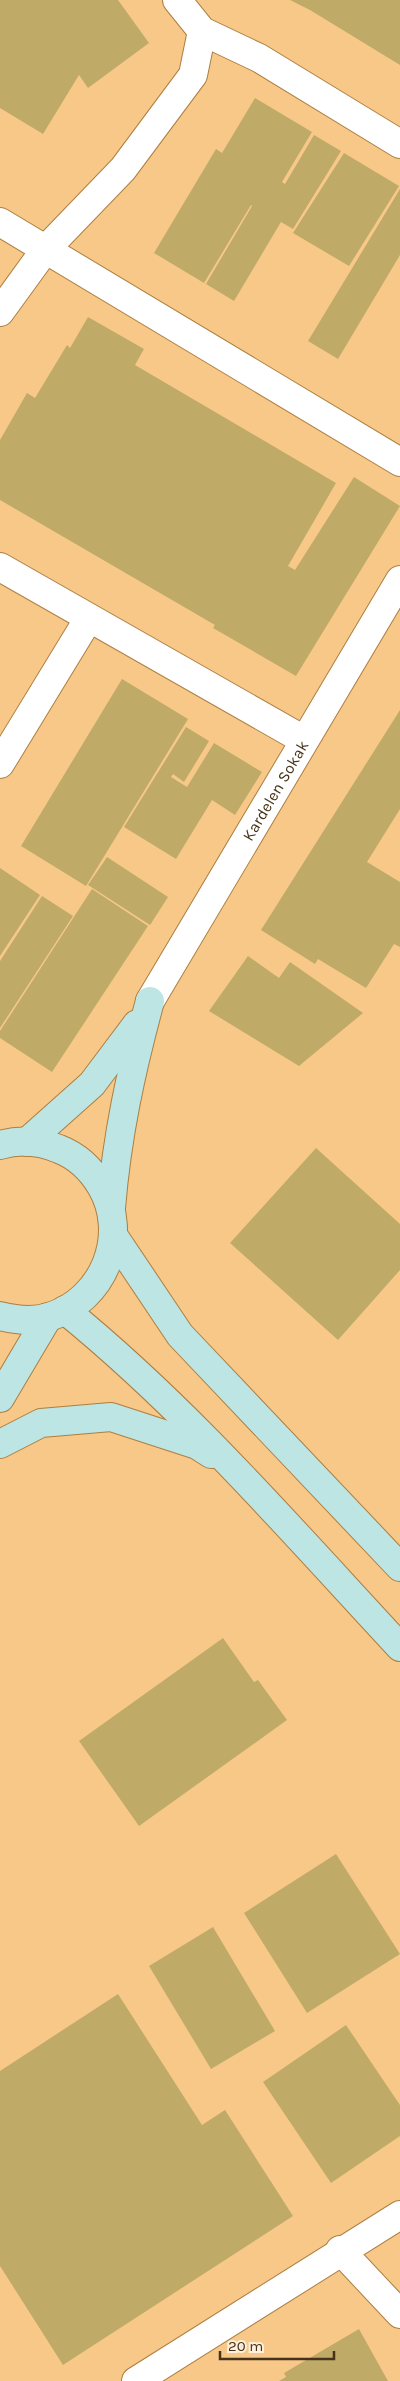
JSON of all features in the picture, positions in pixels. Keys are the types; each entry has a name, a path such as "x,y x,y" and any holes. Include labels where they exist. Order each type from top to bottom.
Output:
{"main road":[{"path":"10,1140 92,1084 133,1032 150,1001"},
{"path":"0,1316 19,1321 57,1314 76,1304 97,1284 110,1257 115,1163 131,1072 150,1001"},
{"path":"10,1140 42,1142 70,1153 93,1172 108,1198 112,1223 180,1335 400,1567"},
{"path":"0,1398 57,1314"},
{"path":"57,1314 115,1351 216,1448 400,1647"},
{"path":"0,1444 41,1423 111,1417 197,1445 241,1475"}],"street":[{"path":"177,0 202,31 259,58 400,144"},
{"path":"0,312 45,250 123,169 193,75 202,31"},
{"path":"0,222 400,462"},
{"path":"0,567 304,740"},
{"name":"Kardelen Sokak","path":"150,1001 400,580"},
{"path":"0,764 89,618"},
{"path":"136,2381 340,2250 400,2215"},
{"path":"340,2250 400,2314"}],"building":[{"path":"0,0 118,0 149,43 88,88 79,75 43,134 0,108"},
{"path":"290,0 400,0 400,65 310,10"},
{"path":"255,98 312,132 282,182 285,184 314,135 341,151 293,229 281,222 234,301 206,284 251,205 204,283 154,253 216,149 222,153"},
{"path":"344,153 399,186 349,266 293,233"},
{"path":"400,189 400,255 338,359 308,341"},
{"path":"88,317 144,349 135,365 336,483 288,566 295,570 354,477 400,506 296,676 213,628 215,625 0,500 0,440 27,393 35,398 67,345 70,348"},
{"path":"122,679 188,719 86,886 21,846"},
{"path":"400,710 400,809 367,862 400,882 400,947 394,944 366,988 318,959 315,964 261,930"},
{"path":"186,727 209,741 184,782 173,774 171,777 187,787 214,743 262,772 235,815 212,800 176,859 124,827"},
{"path":"107,857 168,897 150,925 88,885"},
{"path":"0,868 40,895 0,956"},
{"path":"92,889 148,926 52,1072 0,1038 0,1031"},
{"path":"42,896 73,916 0,1028 0,961"},
{"path":"248,956 279,978 290,962 363,1013 299,1066 209,1011"},
{"path":"316,1148 400,1224 400,1270 338,1340 230,1243"},
{"path":"223,1638 254,1682 258,1680 287,1720 139,1826 79,1741"},
{"path":"336,1854 400,1954 307,2013 244,1913"},
{"path":"213,1927 275,2031 211,2069 149,1966"},
{"path":"118,1994 202,2125 225,2110 293,2216 63,2365 0,2266 0,2071"},
{"path":"346,2025 400,2105 400,2136 331,2183 263,2082"},
{"path":"359,2329 388,2381 279,2381 286,2377 284,2373"}]}
